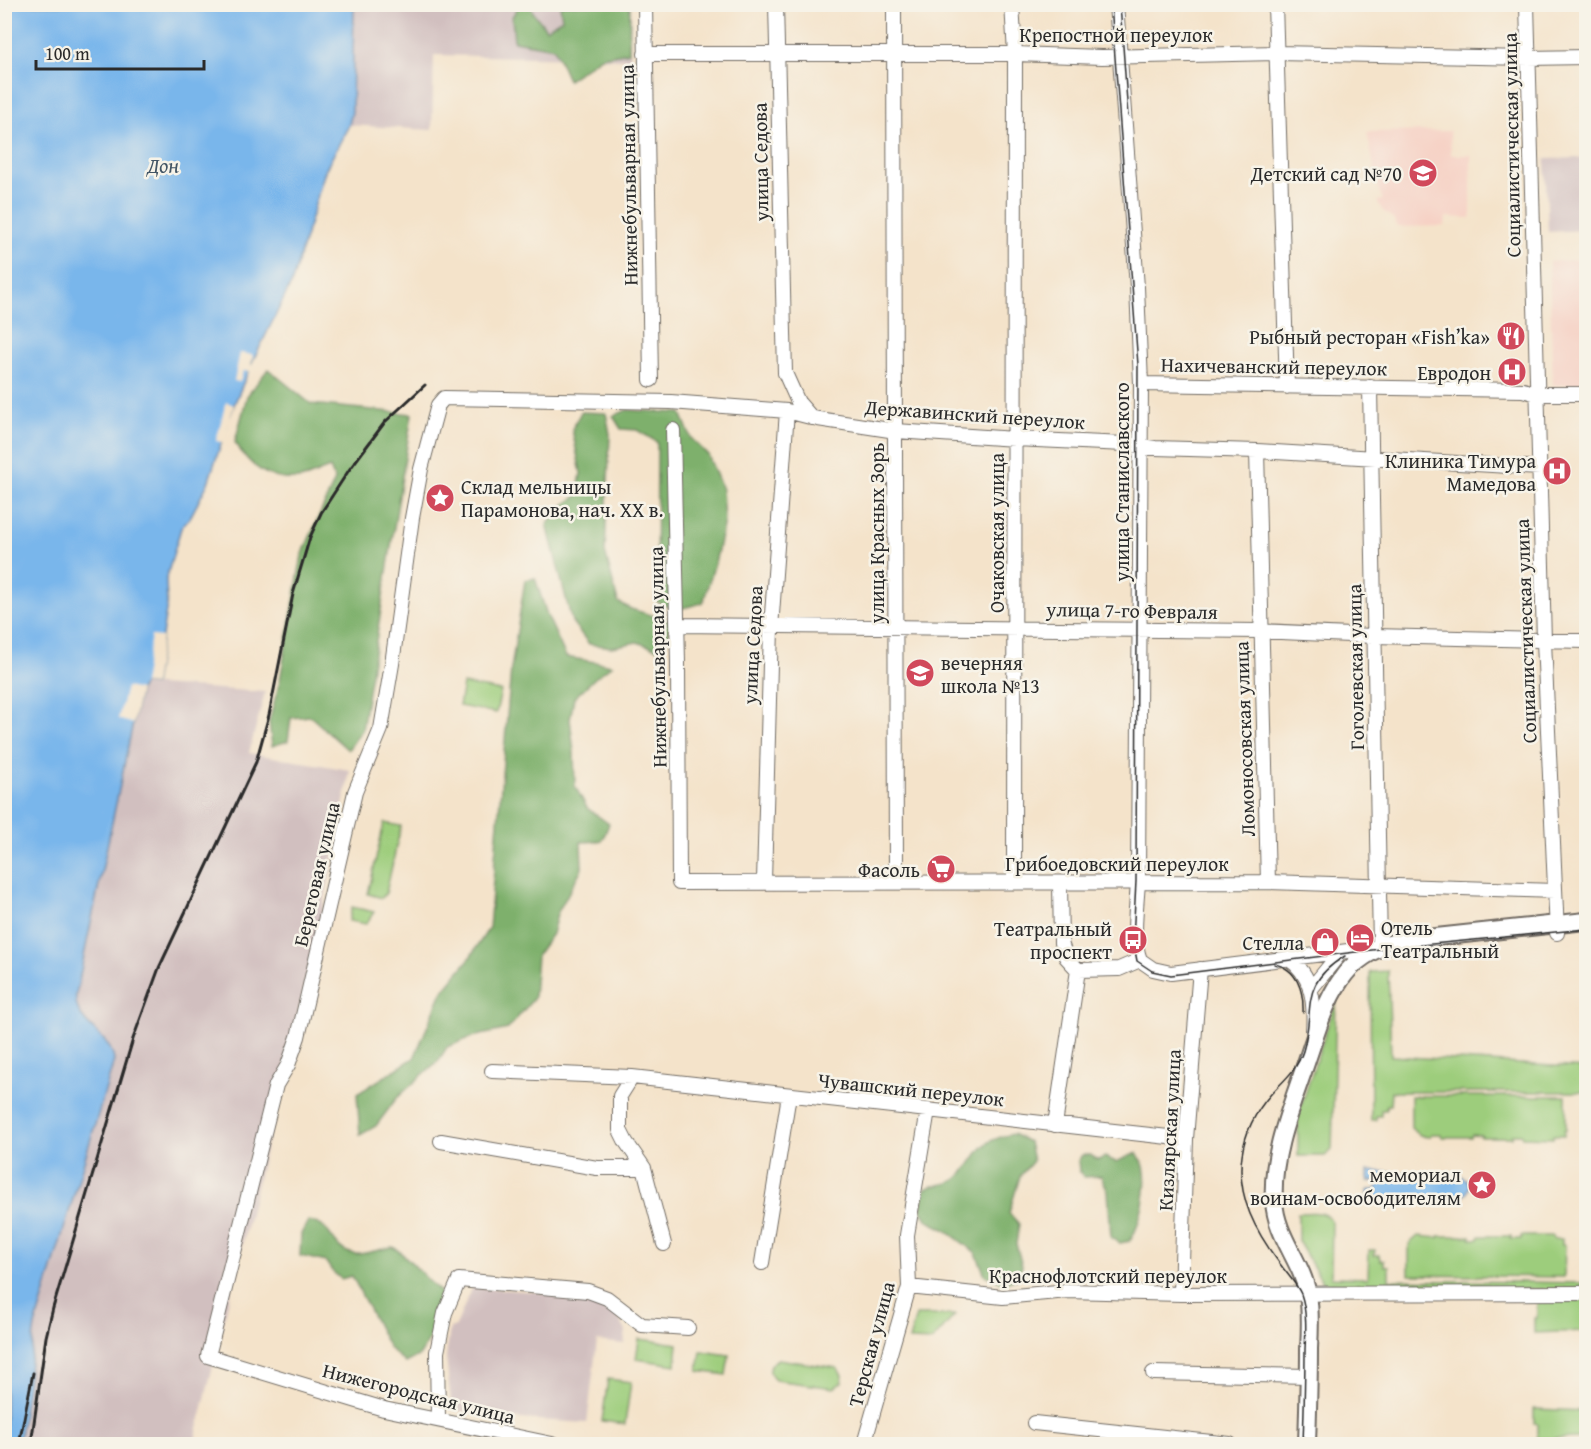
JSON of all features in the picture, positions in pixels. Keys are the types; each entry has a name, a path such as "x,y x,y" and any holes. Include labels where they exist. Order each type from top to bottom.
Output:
{"main road":[{"path":"1557,929 1587,921"},
{"path":"1307,1444 1308,1294 1302,1276 1283,1238 1274,1203 1274,1185 1281,1141 1312,1045 1326,1007 1340,980 1359,959 1380,947 1399,941 1557,929 1587,930"}],"street":[{"name":"Нижнебульварная улица","path":"645,4 651,380"},
{"name":"улица Седова","path":"776,4 785,373 798,402 812,418"},
{"name":"улица Красных Зорь","path":"894,4 896,882"},
{"name":"Очаковская улица","path":"1012,4 1015,54 1014,882"},
{"name":"улица Станиславского","path":"1116,4 1136,275 1141,384 1136,939 1140,960"},
{"path":"1275,4 1287,387"},
{"name":"Социалистическая улица","path":"1527,4 1544,641 1557,929"},
{"name":"Крепостной переулок","path":"645,54 894,53 1119,57 1276,53 1587,57"},
{"name":"Нахичеванский переулок","path":"1141,384 1523,390 1537,394 1587,394"},
{"name":"Гоголевская улица","path":"1370,387 1380,947"},
{"name":"Державинский переулок","path":"444,398 671,402 787,411 812,418 896,430 1125,444 1140,447 1257,451 1540,468"},
{"name":"Береговая улица","path":"208,1356 276,1085 288,1065 298,1037 355,792 381,729 421,469 438,405 444,398"},
{"name":"улица Седова","path":"764,881 771,628 787,411"},
{"name":"Нижнебульварная улица","path":"673,430 678,625 679,882"},
{"name":"Ломоносовская улица","path":"1257,451 1268,882"},
{"name":"улица 7-го Февраля","path":"678,625 771,628 1015,627 1140,631 1260,631 1587,641"},
{"name":"Грибоедовский переулок","path":"679,882 1268,882 1555,891"},
{"path":"1060,883 1061,943 1066,957 1078,970 1119,969 1140,960 1153,969 1164,972 1380,947"},
{"path":"1310,990 1341,952"},
{"path":"1287,958 1302,971 1310,990 1314,1008 1312,1045"},
{"name":"Кизлярская улица","path":"1181,1293 1186,1139 1200,969"},
{"path":"1055,1125 1078,970"},
{"name":"Чувашский переулок","path":"492,1071 633,1077 1186,1139"},
{"path":"633,1077 620,1096 620,1130 644,1168 664,1244"},
{"path":"762,1263 789,1095"},
{"name":"Терская улица","path":"864,1444 909,1287 907,1235 928,1110"},
{"path":"441,1141 597,1168 644,1168"},
{"path":"438,1419 437,1352 445,1313 459,1280 588,1291 607,1298 642,1325 688,1328"},
{"name":"Краснофлотский переулок","path":"909,1287 1003,1297 1068,1291 1308,1294 1587,1293"},
{"name":"Нижегородская улица","path":"208,1356 384,1409 552,1444"},
{"path":"1153,1373 1309,1376"},
{"path":"1034,1423 1230,1444"}],"shaded area":[{"path":"354,5 631,5 630,59 434,55 432,130 349,125 352,112"},
{"name":"Детский сад №70","path":"1450,131 1451,155 1471,155 1471,218 1446,217 1445,226 1397,227 1393,218 1383,211 1377,201 1383,200 1379,191 1367,132"},
{"path":"1586,158 1586,230 1548,232 1545,159"},
{"path":"1586,230 1586,384 1553,385 1549,262 1585,259 1583,231"},
{"path":"144,684 265,692 249,753 350,770 321,919 194,1444 19,1444 35,1326 114,1061 109,1046 78,1012 75,1005 140,690"},
{"path":"472,1287 587,1296 602,1301 618,1317 626,1331 624,1344 597,1341 587,1423 521,1419 452,1410 446,1358 450,1328 456,1326"}],"green space":[{"path":"520,4 530,5 546,29 562,19 560,5 630,5 629,52 601,57 568,80 554,48 514,41 512,17"},
{"path":"268,369 311,404 412,414 362,730 348,750 310,716 291,718 288,741 272,746 269,722 280,680 302,555 335,480 330,468 299,479 269,475 253,465 235,442 247,396"},
{"path":"627,410 681,413 691,438 708,455 722,489 724,521 703,603 675,610 656,601 657,442 637,430 621,429 613,416"},
{"path":"581,412 606,413 610,434 605,552 618,602 631,609 668,620 669,637 661,650 637,642 612,647 589,644 572,622 547,525 559,508 577,496 581,473 572,429"},
{"path":"535,578 547,615 566,657 612,665 574,698 570,719 575,786 587,808 609,824 602,841 581,842 582,868 557,914 552,934 537,955 534,998 508,1029 472,1037 447,1047 439,1060 396,1099 376,1126 360,1135 357,1094 414,1058 442,992 469,959 489,928 511,669 525,580"},
{"path":"463,684 501,691 496,713 459,706"},
{"path":"384,823 401,826 386,893 382,898 368,894"},
{"path":"352,907 374,912 366,924 349,921"},
{"path":"1388,971 1391,1056 1586,1068 1586,1092 1391,1092 1390,1105 1386,1105 1386,1110 1381,1110 1381,1116 1376,1116 1376,1120 1371,1120 1370,972"},
{"path":"1336,1001 1332,1150 1325,1156 1298,1156 1298,1115"},
{"path":"1411,1096 1566,1096 1566,1130 1564,1130 1564,1135 1553,1135 1553,1138 1522,1137 1521,1134 1512,1134 1512,1137 1481,1137 1481,1135 1472,1134 1471,1137 1442,1137 1441,1134 1424,1136 1411,1128"},
{"path":"1013,1134 1029,1142 1033,1161 1020,1176 1009,1213 1019,1224 1016,1244 1022,1266 1018,1279 1002,1283 985,1275 976,1253 944,1229 928,1221 921,1209 924,1190 955,1180 983,1147 999,1137"},
{"path":"1137,1153 1144,1166 1145,1174 1143,1205 1138,1225 1130,1241 1120,1243 1111,1238 1108,1191 1101,1176 1084,1177 1079,1171 1078,1161 1082,1155 1090,1155 1098,1160 1105,1157 1116,1162"},
{"path":"1298,1213 1322,1213 1330,1218 1332,1222 1331,1277 1368,1278 1369,1250 1375,1250 1374,1255 1379,1255 1380,1260 1384,1260 1384,1266 1389,1266 1389,1280 1586,1283 1586,1289 1369,1288 1368,1284 1323,1283 1298,1241"},
{"path":"308,1221 323,1227 341,1248 348,1252 358,1254 393,1247 442,1293 442,1312 420,1355 405,1363 389,1348 352,1276 341,1279 326,1262 300,1256 301,1234"},
{"path":"1418,1236 1439,1238 1439,1236 1471,1236 1471,1239 1479,1239 1480,1236 1511,1236 1511,1239 1521,1239 1521,1236 1552,1236 1553,1239 1562,1239 1562,1245 1565,1245 1564,1277 1409,1275 1409,1244"},
{"path":"1586,1300 1586,1331 1534,1333 1537,1301"},
{"path":"916,1315 955,1315 932,1341 909,1340"},
{"path":"639,1339 678,1344 676,1365 636,1359"},
{"path":"701,1351 729,1355 726,1375 698,1371"},
{"path":"778,1359 837,1368 842,1375 842,1382 834,1388 775,1380 770,1369"},
{"path":"608,1379 631,1382 625,1424 602,1421"},
{"path":"1534,1409 1586,1411 1586,1438 1537,1439"}],"water":[{"name":"Дон","path":"5,5 354,5 352,112 349,125 325,171 292,282 234,405 208,483 192,514 181,528 166,579 167,605 154,685 144,684 140,690 76,994 80,1014 107,1043 114,1061 35,1326 19,1444 5,1444"},
{"path":"1368,1171 1461,1176 1470,1186 1467,1193 1460,1196 1368,1199 1368,1190 1377,1190 1378,1182 1368,1181"}],"pier":[{"path":"240,353 253,355 251,365 254,366 252,372 243,371 240,382 234,381"},
{"path":"226,402 234,405 226,433 228,434 226,443 216,441"},
{"path":"151,636 162,637 154,685 143,684"},
{"path":"126,687 140,690 133,724 118,719"}],"tram line":[{"path":"1111,4 1138,365 1136,881 1133,940 1137,961 1152,971 1171,975 1380,949 1586,929"},
{"path":"1120,4 1128,116"},
{"path":"1303,1444 1306,1328 1303,1301 1297,1286 1271,1252 1250,1213 1242,1185 1242,1155 1256,1115 1271,1094 1294,1069 1300,1058 1307,1036 1314,988 1320,977 1345,956"},
{"path":"1274,964 1282,966 1294,975 1302,997 1303,1013"}],"railway":[{"path":"31,1444 46,1337 53,1308 133,1039 159,968 256,762 269,715 293,594 310,537 321,513 349,470 385,422 425,385"},
{"path":"19,1444 33,1373"}],"place":[{"name":"Детский сад №70","path":"1423,173"},
{"name":"Рыбный ресторан «Fish’ka»","path":"1511,336"},
{"name":"Евродон","path":"1512,372"},
{"name":"Клиника Тимура Мамедова","path":"1557,471"},
{"name":"Склад мельницы Парамонова, нач. XX в.","path":"440,498"},
{"name":"вечерняя школа №13","path":"920,673"},
{"name":"Фасоль","path":"941,869"},
{"name":"Отель Театральный","path":"1360,938"},
{"name":"Театральный проспект","path":"1133,940"},
{"name":"Стелла","path":"1325,942"},
{"name":"мемориал воинам-освободителям","path":"1482,1185"}]}
